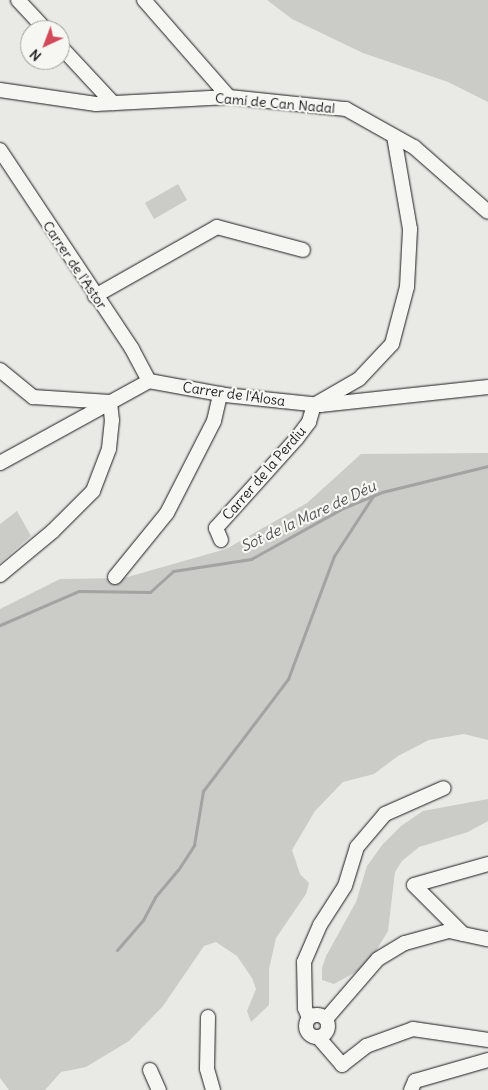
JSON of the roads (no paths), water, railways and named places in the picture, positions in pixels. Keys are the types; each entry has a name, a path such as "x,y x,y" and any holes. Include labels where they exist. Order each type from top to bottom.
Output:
{"street":[{"path":"18,0 37,20"},
{"path":"144,0 230,97"},
{"path":"70,57 113,103"},
{"name":"Camí de Can Nadal","path":"0,90 96,104 230,97 346,109 414,147 488,212"},
{"path":"314,405 359,379 392,344 407,287 410,228 394,136"},
{"name":"Carrer de l'Astor","path":"0,150 149,381"},
{"path":"95,296 217,227 303,250"},
{"path":"0,370 33,397 110,402"},
{"path":"0,463 149,381"},
{"name":"Carrer de l'Alosa","path":"149,381 220,394 314,405 488,387"},
{"path":"115,577 167,513 214,421 220,394"},
{"path":"0,575 53,531 92,491 108,449 112,420 110,402"},
{"name":"Carrer de la Perdiu","path":"221,540 216,528 297,438 309,422 314,405"},
{"path":"444,788 385,814 357,847 345,886 320,925 304,962 305,1008 309,1018 306,1031 318,1037 342,1066 366,1046 413,1029 488,1040"},
{"path":"463,934 414,885 488,864"},
{"path":"318,1037 327,1032 326,1019 378,959 405,943 449,931 488,939"},
{"path":"309,1018 316,1014 326,1019"},
{"path":"208,1017 207,1069 213,1090"},
{"path":"411,1090 415,1081 488,1060"},
{"path":"150,1070 159,1090"}],"waterway":[{"name":"Sot de la Mare de Déu","path":"0,625 79,591 150,592 173,571 251,559 343,508 382,492 488,466"},
{"path":"117,950 143,920 155,897 178,870 194,845 203,791 288,679 334,556 373,496"}]}
